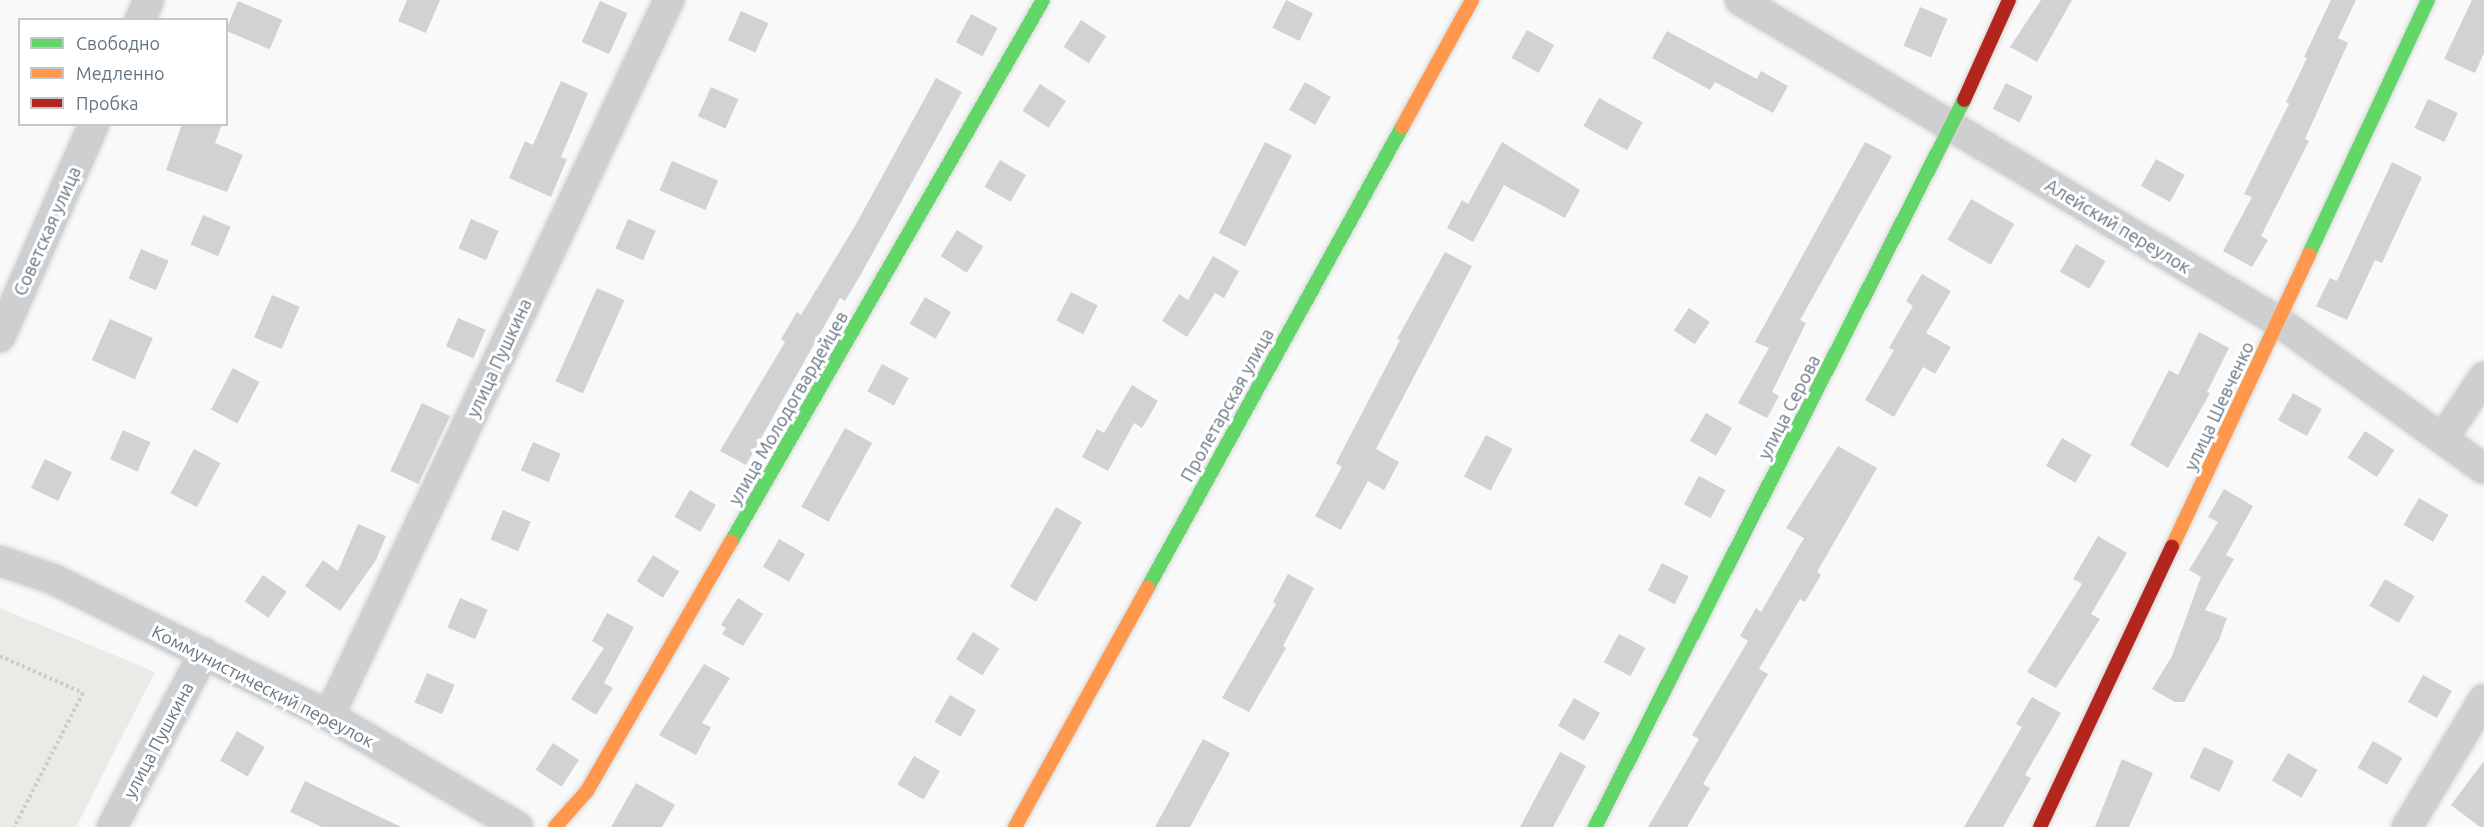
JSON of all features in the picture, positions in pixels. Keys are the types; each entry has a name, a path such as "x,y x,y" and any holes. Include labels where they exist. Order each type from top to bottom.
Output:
{"street":[{"path":"141,18 149,0"},
{"name":"улица Пушкина","path":"329,716 669,0"},
{"name":"улица Молодогвардейцев","path":"555,827 587,791 1043,0"},
{"name":"Пролетарская улица","path":"1014,827 1472,0"},
{"name":"Алейский переулок","path":"1740,0 2279,322 2444,437 2484,469"},
{"name":"улица Серова","path":"1594,827 1952,128 2009,0"},
{"name":"улица Шевченко","path":"2040,827 2279,322 2428,0"},
{"name":"Советская улица","path":"0,337 93,126"},
{"path":"2444,437 2484,377"},
{"name":"Коммунистический переулок","path":"0,561 53,579 329,716 518,827"},
{"name":"улица Пушкина","path":"112,827 204,653"},
{"path":"2407,827 2484,699"}],"path":[{"path":"0,656 83,693 14,827"}],"shaded area":[{"path":"0,608 155,672 76,827 0,827"}],"building":[{"path":"407,0 440,0 426,33 398,21"},
{"path":"1286,0 1313,13 1299,41 1272,28"},
{"path":"2041,0 2072,0 2037,62 2010,47"},
{"path":"2331,0 2356,0 2338,38 2348,43 2305,139 2309,141 2261,236 2268,240 2252,267 2223,251 2252,197 2244,194 2289,104 2286,102 2307,58 2304,57"},
{"path":"2472,0 2484,0 2484,53 2475,73 2444,59"},
{"path":"238,1 282,20 270,49 228,32 228,25"},
{"path":"600,1 627,13 609,54 582,42"},
{"path":"1920,7 1948,19 1931,57 1904,46"},
{"path":"741,11 768,23 755,52 728,40"},
{"path":"971,14 997,28 982,56 956,42"},
{"path":"1081,20 1106,36 1089,63 1064,47"},
{"path":"1527,30 1554,45 1539,73 1511,58"},
{"path":"1667,31 1757,79 1761,71 1788,86 1773,113 1715,82 1710,90 1652,58"},
{"path":"936,78 962,92 861,274 845,301 840,298 746,465 720,451 785,342 781,339 797,312 801,315 855,226"},
{"path":"561,81 588,93 561,157 567,159 551,197 509,178 525,141 533,145"},
{"path":"1305,82 1331,97 1315,125 1289,110"},
{"path":"2006,83 2033,97 2020,122 1993,109"},
{"path":"1040,84 1066,101 1049,128 1023,111"},
{"path":"711,87 738,99 725,128 698,116"},
{"path":"1599,98 1643,122 1627,150 1583,126"},
{"path":"2428,99 2458,113 2444,142 2414,128"},
{"path":"181,126 221,126 215,143 243,155 227,192 166,170"},
{"path":"1265,142 1292,156 1245,247 1219,233"},
{"path":"1502,142 1580,190 1565,218 1504,185 1473,242 1447,228 1462,200 1468,204"},
{"path":"1865,142 1892,156 1800,320 1806,323 1772,392 1779,396 1767,418 1738,403 1769,348 1755,342"},
{"path":"2156,159 2185,175 2170,202 2141,186"},
{"path":"1000,160 1026,175 1010,202 984,187"},
{"path":"672,161 718,181 706,210 659,190"},
{"path":"2392,162 2422,177 2382,263 2375,260 2347,320 2316,306 2330,278 2337,281"},
{"path":"1971,199 2014,224 1991,265 1948,240"},
{"path":"203,215 231,227 218,256 190,244"},
{"path":"471,219 499,231 486,260 458,248"},
{"path":"628,219 656,231 643,260 615,248"},
{"path":"957,230 983,246 967,273 941,256"},
{"path":"2076,244 2105,261 2089,289 2060,272"},
{"path":"141,249 169,261 156,290 128,278"},
{"path":"1445,252 1472,266 1376,449 1399,462 1384,490 1368,481 1341,530 1315,516 1342,467 1336,463 1400,340 1397,339"},
{"path":"1213,256 1239,271 1224,298 1215,293 1187,337 1162,321 1179,294 1188,300"},
{"path":"1922,274 1951,291 1926,333 1951,347 1935,374 1923,367 1894,417 1865,400 1894,350 1889,348 1913,306 1906,301"},
{"path":"597,288 624,300 583,393 556,381"},
{"path":"1071,292 1098,306 1083,334 1056,321"},
{"path":"272,295 300,307 282,349 254,337"},
{"path":"925,297 951,312 935,339 910,324"},
{"path":"1689,308 1710,322 1695,344 1674,330"},
{"path":"458,318 486,330 474,358 446,347"},
{"path":"110,319 153,338 135,379 92,360"},
{"path":"2199,332 2229,348 2207,392 2210,393 2168,468 2130,445 2169,370 2178,375"},
{"path":"882,364 908,378 894,405 867,391"},
{"path":"233,368 259,382 237,424 211,409"},
{"path":"1132,385 1158,401 1142,428 1134,423 1108,471 1082,457 1097,429 1104,433"},
{"path":"2293,393 2322,409 2307,436 2278,420"},
{"path":"422,403 450,416 418,484 390,471"},
{"path":"1706,413 1732,428 1716,456 1690,441"},
{"path":"845,428 872,443 828,522 801,507"},
{"path":"123,430 150,442 137,471 110,459"},
{"path":"2365,431 2394,450 2377,477 2348,458"},
{"path":"1486,435 1512,449 1490,491 1464,476"},
{"path":"2062,438 2091,455 2075,483 2046,466"},
{"path":"533,442 561,454 549,482 521,471"},
{"path":"1838,446 1877,468 1817,572 1821,575 1805,602 1800,599 1759,669 1768,674 1703,784 1710,788 1687,827 1648,827 1699,739 1692,735 1748,641 1740,636 1756,608 1761,612 1804,538 1786,528"},
{"path":"194,449 220,463 197,507 171,493"},
{"path":"45,459 72,472 58,501 31,488"},
{"path":"1699,476 1725,490 1710,518 1684,504"},
{"path":"2224,489 2253,506 2226,555 2234,559 2205,610 2227,618 2219,640 2184,702 2175,702 2152,689 2172,656 2201,577 2189,570 2218,522 2208,517"},
{"path":"690,490 716,505 700,532 674,517"},
{"path":"2419,498 2448,515 2433,542 2404,525"},
{"path":"1056,507 1082,522 1036,602 1010,587"},
{"path":"503,510 531,522 518,551 490,539"},
{"path":"358,524 386,536 376,560 340,611 305,586 323,560 338,571"},
{"path":"2098,536 2127,553 2091,614 2100,619 2056,688 2027,672 2082,584 2073,579"},
{"path":"779,539 805,554 789,582 763,567"},
{"path":"653,555 679,571 663,598 637,581"},
{"path":"1662,563 1689,577 1675,604 1648,591"},
{"path":"1288,574 1314,588 1283,646 1286,648 1249,712 1222,698 1276,604 1273,602"},
{"path":"263,575 287,592 268,618 245,601"},
{"path":"2385,579 2414,596 2399,623 2370,606"},
{"path":"460,598 488,610 475,639 447,627"},
{"path":"738,598 763,614 743,646 722,634 726,628 721,625"},
{"path":"607,613 634,627 604,683 613,688 596,715 571,699 604,648 592,641"},
{"path":"973,632 999,648 982,676 956,659"},
{"path":"1619,634 1645,648 1630,676 1604,662"},
{"path":"704,664 730,678 702,723 711,727 696,755 659,735"},
{"path":"427,673 455,685 442,714 414,702"},
{"path":"2423,675 2452,691 2437,718 2408,702"},
{"path":"950,695 976,710 960,737 934,722"},
{"path":"2032,697 2061,713 2025,775 2031,778 2003,827 1964,827 2022,727 2016,724"},
{"path":"1574,698 1600,713 1584,741 1558,726"},
{"path":"237,731 265,747 248,776 220,760"},
{"path":"1203,739 1230,753 1190,827 1155,827"},
{"path":"2373,741 2402,758 2387,785 2358,768"},
{"path":"553,743 579,760 562,787 536,770"},
{"path":"2204,747 2234,761 2220,792 2190,778"},
{"path":"1560,752 1586,766 1553,827 1520,827"},
{"path":"2288,753 2317,770 2301,798 2272,781"},
{"path":"914,756 940,771 923,800 898,785"},
{"path":"2122,759 2153,773 2129,827 2095,827"},
{"path":"2484,761 2484,827 2480,827 2451,805"},
{"path":"305,781 401,827 322,827 290,812"},
{"path":"636,783 675,805 662,827 611,827"}],"traffic: fast":[{"path":"731,542 1043,0"},
{"path":"2309,254 2428,0"},
{"path":"1595,827 1964,100"},
{"path":"1148,587 1402,127"}],"traffic: slow":[{"path":"1402,127 1472,0"},
{"path":"2172,547 2309,254"},
{"path":"555,827 587,791 731,542"},
{"path":"1015,827 1148,587"}],"traffic: jam":[{"path":"1964,100 2009,0"},
{"path":"2040,827 2172,547"}]}
